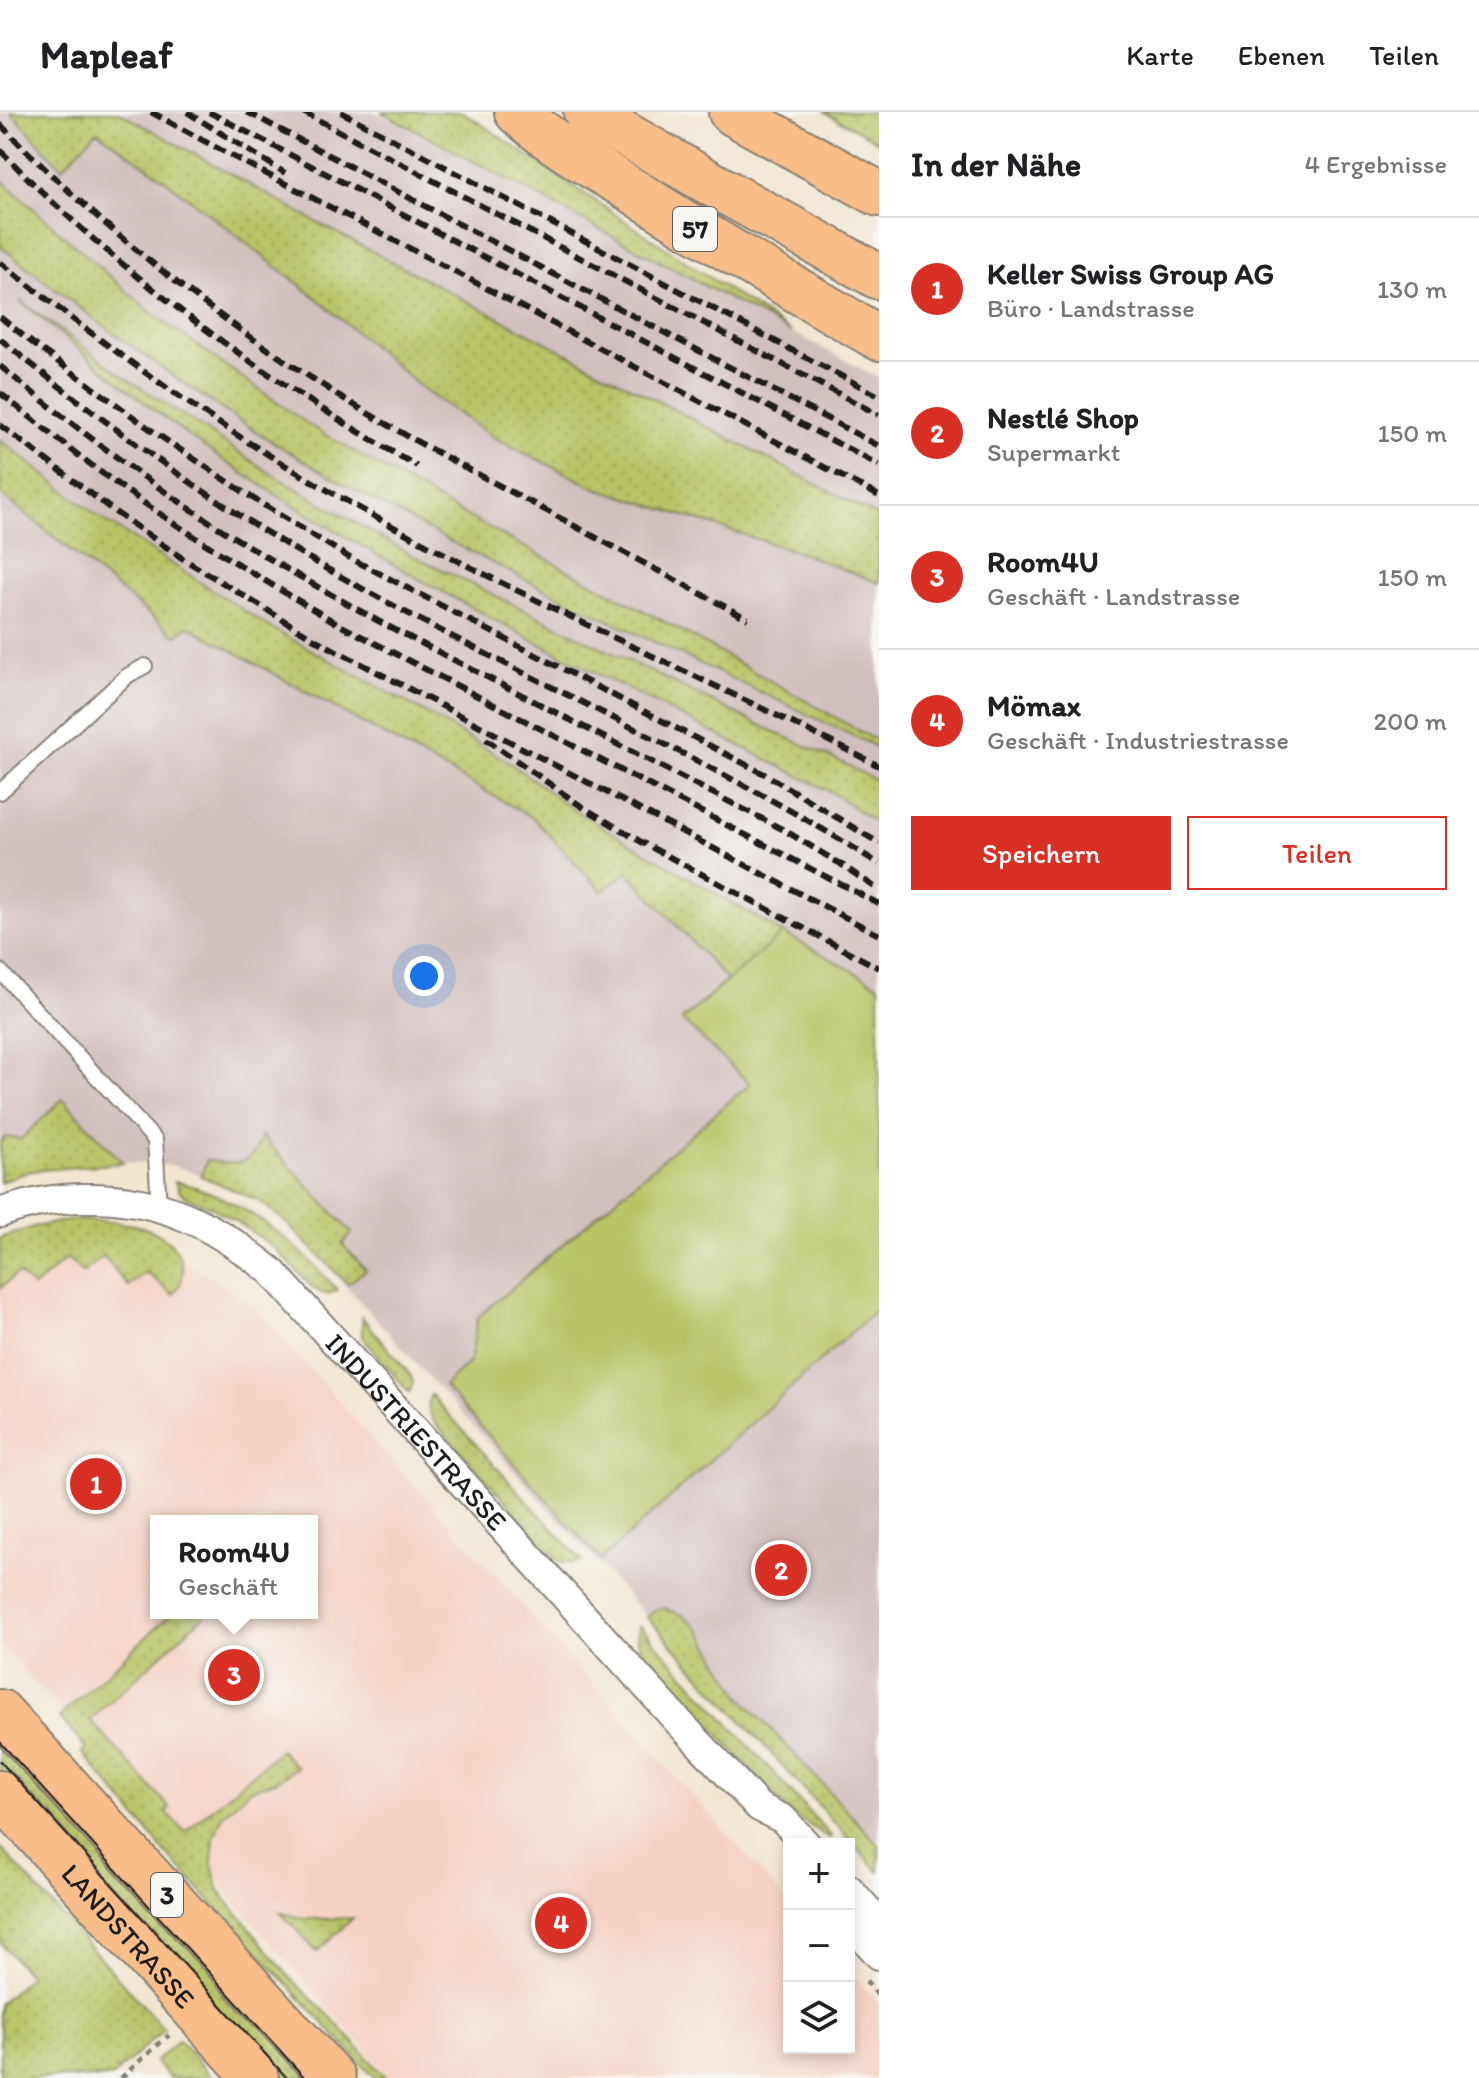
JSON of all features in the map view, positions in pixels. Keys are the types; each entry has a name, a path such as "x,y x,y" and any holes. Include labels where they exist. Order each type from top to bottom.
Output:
{"main road":[{"name":"57","path":"517,112 541,133 640,196 879,338"},
{"path":"586,112 879,277"},
{"path":"731,112 879,194"},
{"name":"LANDSTRASSE","path":"0,1712 333,2078"},
{"name":"LANDSTRASSE","path":"0,1793 256,2078"}],"street":[{"name":"INDUSTRIESTRASSE","path":"0,1213 63,1198 114,1198 159,1206 203,1224 271,1271 676,1719 759,1807 783,1819 800,1838"},
{"name":"INDUSTRIESTRASSE","path":"759,1807 767,1828 783,1846"},
{"path":"855,1896 879,1923"},
{"path":"855,1928 879,1955"}],"lane":[{"path":"0,792 127,676 145,666"},
{"path":"0,971 155,1140 159,1206"}],"path":[{"path":"121,2078 176,2029"}],"shaded area":[{"path":"0,112 375,112 879,378 879,1866 688,1662 282,1216 257,1197 175,1166 116,1161 31,1168 0,1180"},
{"path":"49,1235 164,1248 250,1302 783,1896 783,2054 855,2054 855,1977 879,2003 879,2078 390,2078 193,1854 0,1645 0,1274"}],"green space":[{"path":"11,112 119,112 322,225 879,517 879,583 801,553 596,488 498,440 425,391 314,296 97,131 62,168"},
{"path":"381,112 463,112 791,332"},
{"path":"824,112 879,112 879,142"},
{"path":"0,179 149,311 309,425 448,506 680,630 879,742 879,748 595,614 454,543 316,468 234,417 115,334 0,246"},
{"path":"20,301 125,377 276,477 412,555 879,782 879,825 833,793 543,646 330,528 198,443"},
{"path":"0,440 96,515 271,628 510,763 574,810 783,933 682,1020 727,980 628,872 602,891 533,818 188,626 176,636 0,493"},
{"path":"783,933 879,985 879,1307 601,1560 444,1386 470,1361 478,1317 750,1084 682,1020"},
{"path":"63,1099 123,1163 31,1171 0,1182 0,1142 6,1137 21,1139"},
{"path":"262,1136 352,1233 342,1244 366,1270 348,1284 280,1217 257,1200 201,1176 207,1160 234,1163 247,1159"},
{"path":"175,1181 216,1195 252,1214 296,1248 337,1290 328,1294 312,1287 277,1250 239,1223 187,1198 179,1191"},
{"path":"70,1220 118,1222 150,1230 163,1237 174,1247 181,1261 181,1283 173,1295 146,1272 128,1286 103,1256 83,1273 67,1258 33,1288 18,1273 0,1289 0,1238 33,1227"},
{"path":"362,1317 411,1376 413,1383 409,1393 362,1337"},
{"path":"431,1394 582,1561 559,1561 436,1424 429,1410"},
{"path":"664,1608 694,1624 740,1696 879,1845 879,1872 855,1846 855,1838 848,1838 647,1617 655,1610"},
{"path":"165,1619 200,1619 90,1720 170,1808 166,1812 185,1832 280,1750 297,1767 278,1780 250,1790 223,1815 214,1837 212,1863 218,1889 291,1979 328,2014 386,2078 374,2078 164,1851 82,1752 86,1748 59,1717"},
{"path":"639,1625 831,1836 829,1838 787,1809 646,1656 637,1634"},
{"path":"0,1727 317,2078 275,2078 0,1774"},
{"path":"0,1847 164,2029 111,2078 0,2078 0,2003 30,1976 0,1942"},
{"path":"280,1912 305,1919 353,1918 317,1952"},
{"path":"179,2040 213,2078 170,2078 155,2062"}],"tram line":[{"path":"0,1742 305,2078"},
{"path":"0,1761 287,2078"}],"railway":[{"path":"151,112 879,496"},
{"path":"187,112 285,173"},
{"path":"209,112 879,465"},
{"path":"247,112 879,446"},
{"path":"303,112 879,415"},
{"path":"341,112 879,396"},
{"path":"0,124 75,197 154,265 280,358 420,443 748,619"},
{"path":"0,150 95,240 197,323 305,398 417,466"},
{"path":"0,262 156,380 238,436 322,487 459,561 879,766"},
{"path":"0,317 154,432 350,558 770,777 879,843"},
{"path":"0,339 161,462 287,545 416,618 752,790 879,864"},
{"path":"0,366 143,476 268,558 380,622 784,830 879,890"},
{"path":"0,393 160,514 340,625 879,904"},
{"path":"0,425 182,558 316,640 879,935"},
{"path":"486,739 581,806 643,843 879,968"}],"place":[{"name":"Keller Swiss Group AG","path":"96,1484"},
{"name":"Nestlé Shop","path":"781,1570"},
{"name":"Room4U","path":"234,1675"},
{"name":"Mömax","path":"561,1923"}]}
